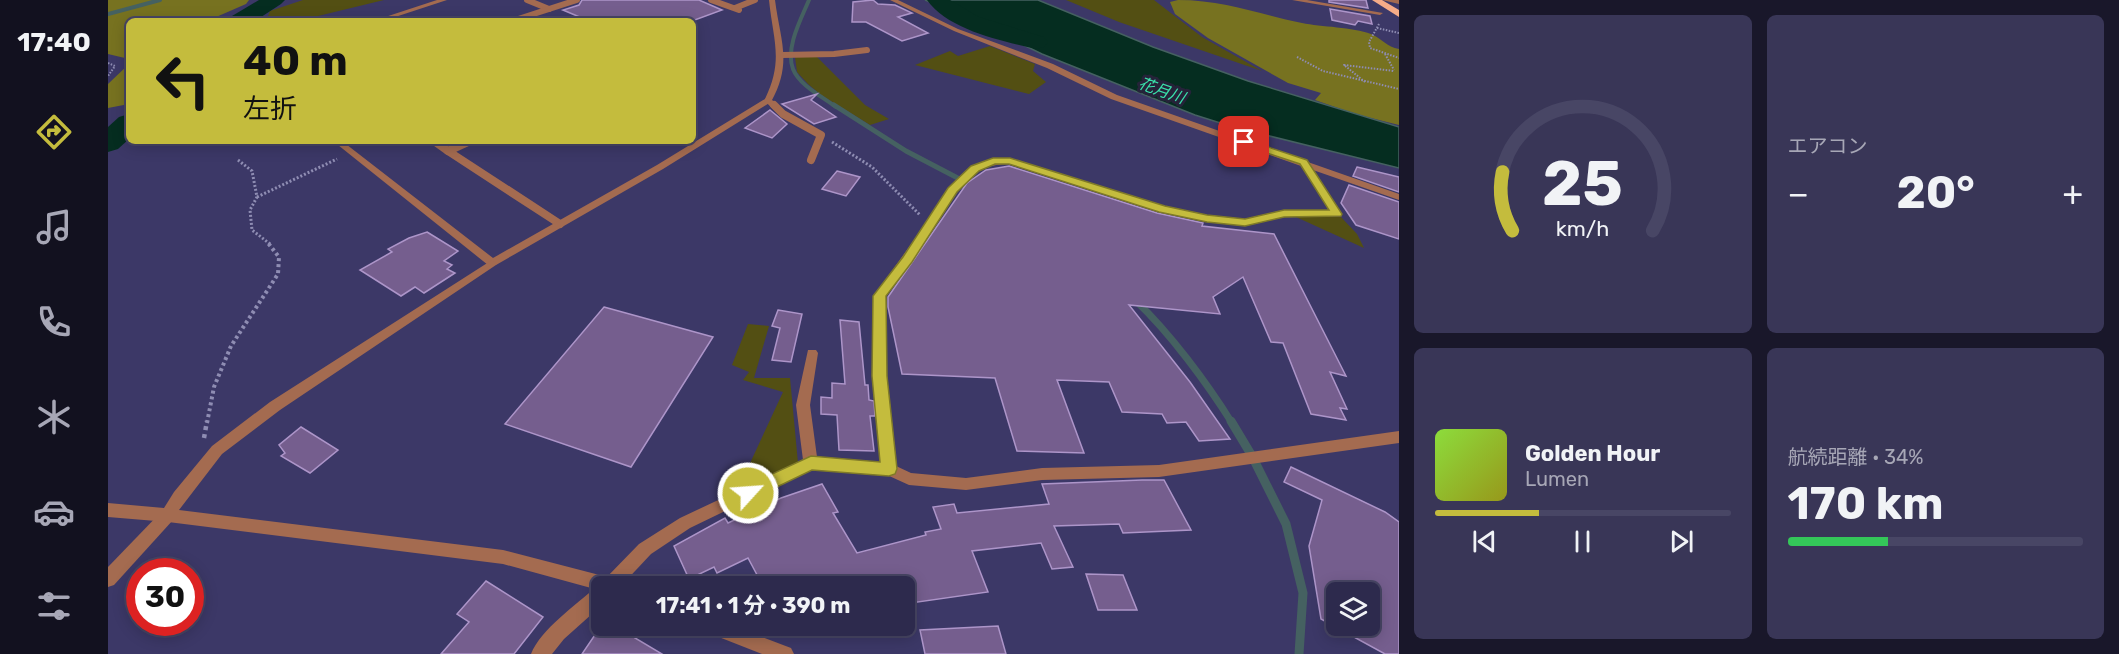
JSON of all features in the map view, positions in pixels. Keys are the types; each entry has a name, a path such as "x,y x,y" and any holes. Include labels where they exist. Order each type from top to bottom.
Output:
{"highway":[{"path":"1376,0 1399,14"}],"street":[{"path":"386,18 444,0"},
{"path":"108,579 168,515 179,497 217,450 275,406 492,263 660,167 768,100 778,84 787,55 778,42 772,0"},
{"path":"893,0 956,30 1050,66 1114,97 1399,197"},
{"path":"1294,0 1380,13"},
{"path":"1385,0 1399,2"},
{"path":"341,144 492,263"},
{"path":"889,469 880,376 880,296 960,181 975,168 993,161 1010,161 1162,209 1207,219 1245,222 1284,213 1337,214 1304,162"},
{"path":"811,463 803,405 812,353"},
{"path":"620,576 645,549 685,523 811,463 889,469 909,479 966,484 1042,474 1159,471 1399,437"},
{"path":"108,510 168,515 503,557 591,581"},
{"path":"540,654 558,633 591,603"},
{"path":"738,636 785,654"}],"lane":[{"path":"527,0 549,9"},
{"path":"521,18 577,0"},
{"path":"715,0 737,9 755,0"},
{"path":"787,55 834,54 867,50"},
{"path":"768,100 783,114 821,135 812,160"},
{"path":"438,144 560,224"},
{"path":"448,151 463,144"}],"path":[{"path":"1380,13 1377,28 1369,42 1370,48 1399,58"},
{"path":"1377,28 1399,33"},
{"path":"1368,84 1344,65 1394,71 1384,54"},
{"path":"1297,57 1323,71 1368,84 1399,89"},
{"path":"108,63 115,66 108,76"},
{"path":"821,135 872,167 930,225"},
{"path":"256,197 318,166 352,153"},
{"path":"208,461 201,457 214,387 231,346 278,274 279,257 274,248 252,230 250,210 256,197 252,171 238,160"}],"shaded area":[{"path":"108,0 249,0 246,4 214,18 126,18 126,58 108,54"},
{"path":"303,0 384,0 314,17 267,18 270,11"},
{"path":"1066,0 1154,0 1202,37 1262,71 1119,22"},
{"path":"1178,0 1211,2 1302,23 1346,28 1375,36 1399,49 1399,125 1355,114 1315,100 1321,93 1288,83 1208,38 1175,14 1170,2"},
{"path":"990,46 1035,64 1033,71 1046,82 1029,94 915,65 950,51 958,56"},
{"path":"795,57 817,57 865,105 889,119 870,125 821,95 797,72"},
{"path":"126,67 126,105 108,108 108,84"},
{"path":"1296,217 1341,217 1357,234 1364,248"},
{"path":"748,324 769,326 754,378 790,378 798,463 739,487 783,392 743,380 749,372 732,365"}],"water":[{"path":"925,0 1038,0 1153,47 1248,81 1399,127 1399,168 1233,127 1195,115 1042,54 958,13"}],"building":[{"path":"582,0 699,0 722,10 696,20 582,18 563,10 579,5"},
{"path":"873,0 878,4 895,5 912,13 898,17 928,33 902,41 866,22 852,22 853,2"},
{"path":"1329,0 1366,0 1368,8 1329,2"},
{"path":"1330,9 1370,16 1372,24 1358,21 1355,25 1332,20"},
{"path":"817,94 811,100 836,117 814,124 782,104"},
{"path":"770,110 787,124 772,138 745,128"},
{"path":"1009,166 1157,213 1203,223 1202,226 1274,234 1346,376 1330,372 1347,409 1340,408 1346,420 1311,414 1283,343 1271,342 1243,277 1213,297 1220,314 1129,305 1190,382 1230,439 1199,441 1186,422 1167,423 1162,414 1122,412 1109,382 1057,380 1084,453 1017,451 995,378 902,374 888,297 967,183 986,170"},
{"path":"1357,167 1399,177 1399,192 1353,176"},
{"path":"837,171 860,177 846,196 822,189"},
{"path":"1349,185 1399,202 1399,239 1356,225 1341,203"},
{"path":"427,232 458,251 444,261 452,265 447,269 455,273 424,293 415,287 401,296 360,270 392,252 388,249"},
{"path":"604,307 713,337 631,467 505,424"},
{"path":"778,310 802,314 791,362 772,360 780,328 772,326"},
{"path":"840,320 859,322 865,385 868,385 869,400 874,401 875,416 870,416 874,451 839,450 837,415 821,414 821,397 832,398 832,383 845,384"},
{"path":"301,427 338,450 310,473 281,456 285,453 279,445"},
{"path":"1291,467 1385,512 1399,522 1399,654 1385,654 1352,636 1380,636 1380,582 1326,582 1326,622 1321,619 1309,546 1322,500 1284,482"},
{"path":"1164,480 1191,530 1123,533 1119,524 1054,526 1073,567 1052,569 1041,543 972,551 988,592 915,602 915,576 758,576 748,558 717,573 714,567 695,576 688,576 674,546 725,518 728,523 781,498 822,484 838,512 833,513 857,553 941,529 933,507 954,504 957,513 1049,504 1042,484"},
{"path":"1086,574 1123,575 1137,610 1098,610"},
{"path":"486,581 543,617 514,654 441,654 469,622 457,614"},
{"path":"998,626 1006,654 925,654 920,630"},
{"path":"594,636 636,636 635,638 662,654 582,654"}],"waterway":[{"path":"108,14 160,0"},
{"path":"245,18 274,0"},
{"path":"809,0 792,43 793,69 800,80 836,107"},
{"name":"花月川","path":"938,0 948,9 971,22 1036,42"},
{"path":"834,105 906,151 973,186"},
{"path":"108,143 126,126"},
{"path":"1136,301 1187,359 1232,423"},
{"path":"1231,421 1252,456 1286,524 1303,593 1299,654"}],"route":[{"path":"748,493 811,463 889,469 880,376 880,296 908,259 952,190 975,168 993,161 1010,161 1162,209 1207,219 1245,222 1284,213 1337,214 1316,185 1304,162 1244,142"}]}
